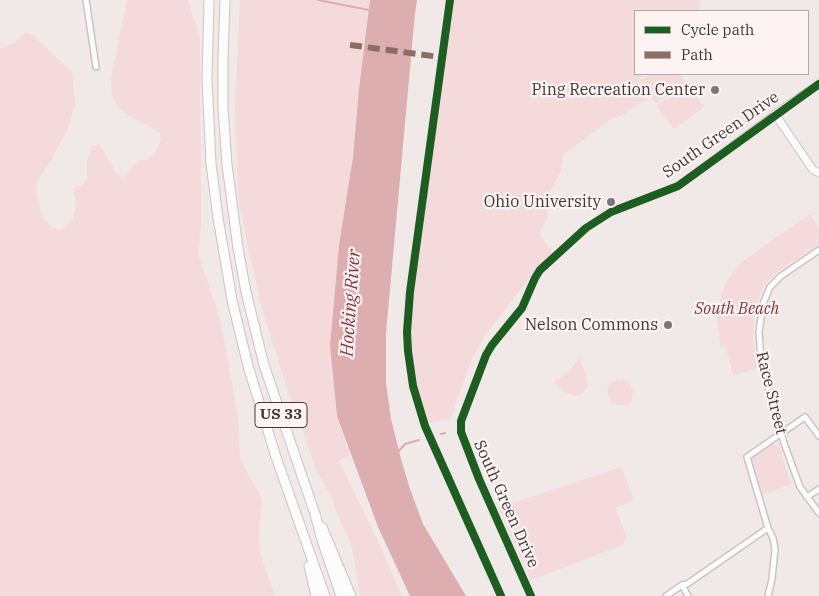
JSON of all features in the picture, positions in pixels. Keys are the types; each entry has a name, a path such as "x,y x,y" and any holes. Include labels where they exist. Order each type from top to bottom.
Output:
{"highway":[{"name":"US 33","path":"209,0 207,79 211,164 228,279 248,366 276,457 325,596"},
{"name":"US 33","path":"225,0 223,108 229,184 246,292 264,365 316,514 322,540 341,596"},
{"path":"316,514 328,538 351,596"},
{"path":"305,541 316,596"}],"street":[{"path":"86,0 96,68"},
{"name":"South Green Drive","path":"531,596 484,492 461,432 461,421 486,355 522,308 540,270 586,228 611,212 678,186 819,84"},
{"path":"775,114 814,170 819,173"},
{"name":"Race Street","path":"819,250 777,279 768,290 762,304 759,332 761,360 771,403 784,443 798,482 819,514"},
{"path":"768,596 776,554 773,538 768,528 747,457 805,417 819,436"},
{"path":"807,497 819,489"},
{"path":"666,596 682,585 687,584 768,528"},
{"path":"682,585 688,596"}],"green space":[{"path":"127,0 188,0 200,40 201,225 198,254 217,309 226,349 238,418 242,463 262,500 259,527 260,554 275,596 0,596 0,49 14,43 26,32 33,35 72,72 75,105 68,128 37,183 36,192 41,216 53,228 61,230 73,219 76,204 73,189 87,179 87,163 91,147 99,144 117,174 124,178 133,165 140,160 147,160 154,154 161,140 160,133 125,113 112,95 111,78"},
{"path":"240,0 370,0 353,157 339,245 330,346 337,416 350,454 339,461 378,541 402,596 361,596 352,547 332,499 315,467 289,395 261,306 238,198 235,111"},
{"path":"452,0 700,0 699,10 634,10 634,75 644,75 637,80 646,100 618,117 611,119 563,155 561,170 547,199 548,217 539,234 553,253 535,270 485,336 472,359 450,419 428,423 411,364 410,324"},
{"path":"648,75 681,75 686,83 656,104 639,81"},
{"path":"687,84 704,107 674,129 657,106"},
{"name":"South Beach","path":"810,214 819,228 819,245 778,271 763,287 754,318 753,339 757,368 733,376 726,347 721,348 717,320 723,289 739,264"},
{"path":"580,357 588,385 582,394 574,396 561,390 554,381 569,372"},
{"path":"618,379 629,382 633,391 631,402 626,405 617,405 610,402 607,388"},
{"path":"771,444 779,446 791,484 763,495 751,457"},
{"path":"622,467 634,501 616,507 626,537 623,545 531,580 498,508"}],"water":[{"name":"Hocking River","path":"370,0 417,0 386,333 386,383 391,419 401,459 423,524 466,596 410,596 378,527 337,416 330,346 339,245 353,157"}],"waterway":[{"path":"318,0 369,10"},
{"path":"441,434 445,433"},
{"path":"398,452 405,444 419,440"}],"marked path":[{"path":"350,45 440,57"}],"cycle path":[{"path":"450,0 410,292 407,332 408,351 413,386 425,426 501,596"},
{"path":"531,596 479,479 461,432 461,421 486,355 522,308 540,270 586,228 611,212 678,186 819,84"}],"place":[{"name":"Ping Recreation Center","path":"715,90"},
{"name":"Ohio University","path":"611,202"},
{"name":"Nelson Commons","path":"668,325"}]}
